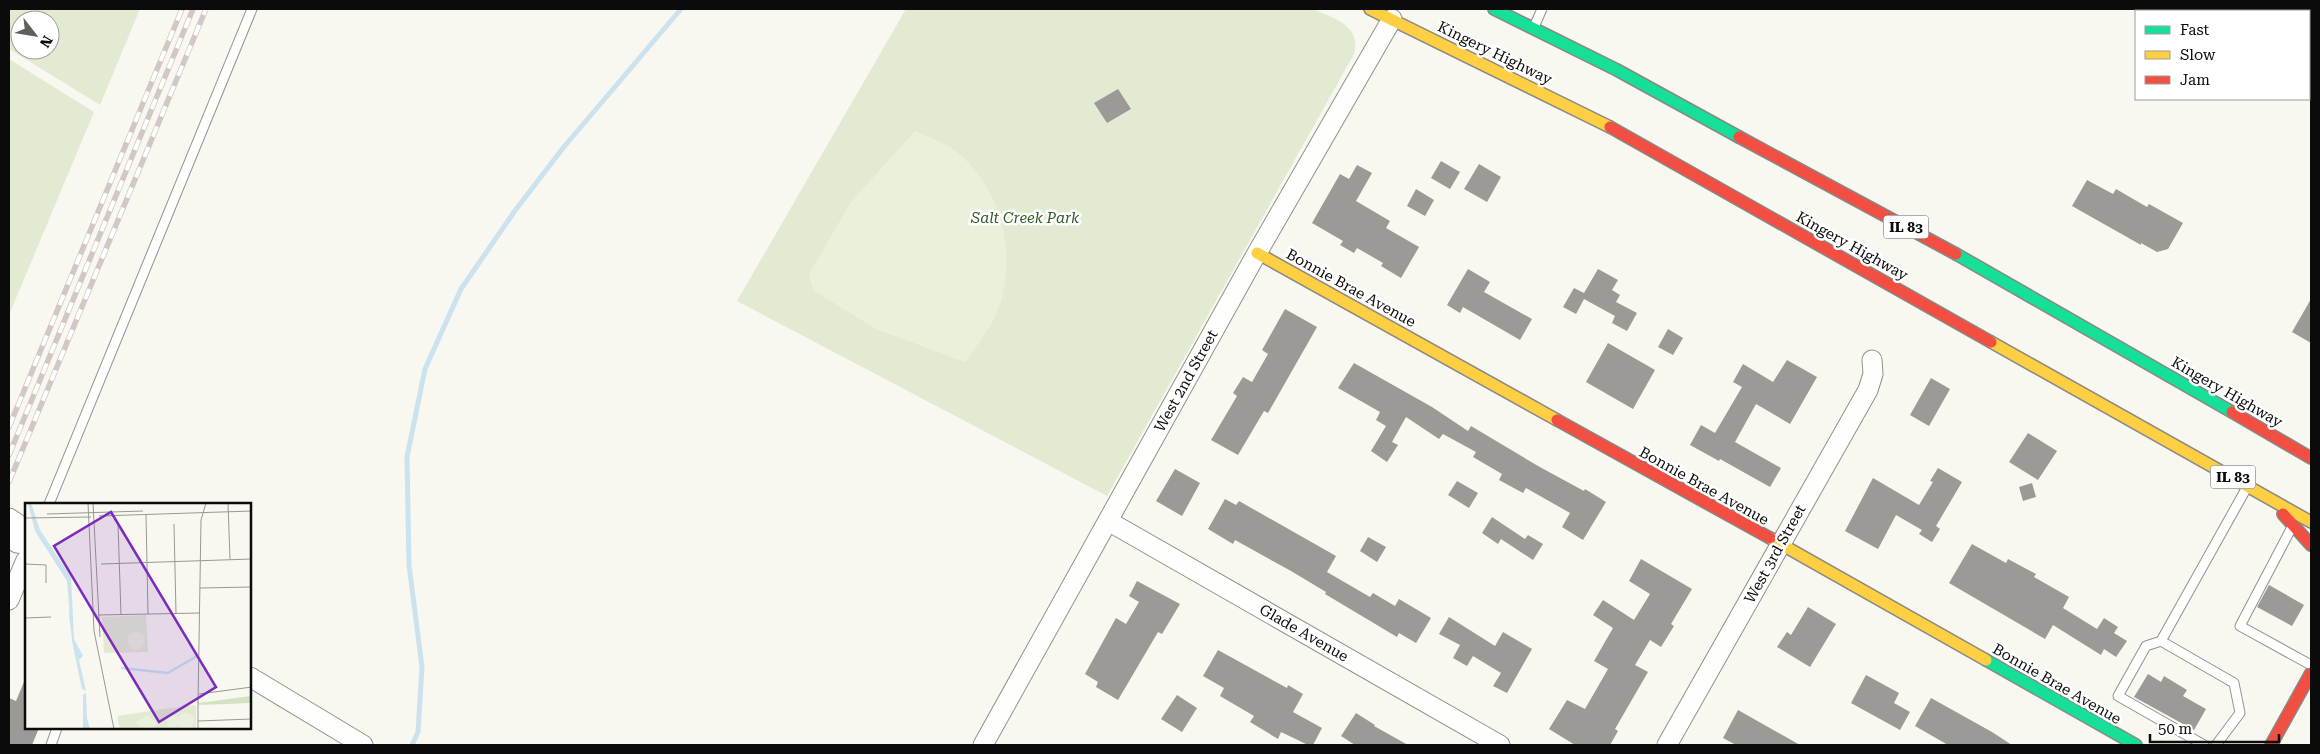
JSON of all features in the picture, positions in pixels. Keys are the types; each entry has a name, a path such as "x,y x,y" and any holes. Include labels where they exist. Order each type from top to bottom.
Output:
{"main road":[{"name":"Kingery Highway","path":"1370,9 1586,114 2311,522"},
{"name":"Kingery Highway","path":"1494,9 1534,27 2007,282 2311,458"},
{"name":"Bonnie Brae Avenue","path":"1257,253 2136,745"},
{"path":"2269,498 2311,545"},
{"path":"2271,745 2311,673"}],"street":[{"name":"West 2nd Street","path":"983,745 1257,253 1392,19"},
{"name":"West 3rd Street","path":"1667,745 1868,390 1872,374 1872,360"},
{"path":"9,518 25,530"},
{"name":"Glade Avenue","path":"1108,521 1500,745"},
{"path":"9,538 25,544"},
{"path":"9,600 25,562"},
{"path":"251,677 363,745"}],"lane":[{"path":"50,503 252,9"},
{"path":"1534,27 1542,9"},
{"path":"2204,745 2118,696 2146,646 2160,641 2247,486"},
{"path":"2293,525 2240,626 2311,665"},
{"path":"2160,641 2234,683 2240,713 2216,745"},
{"path":"51,745 57,729"}],"green space":[{"path":"9,9 140,9 100,105 27,60 60,60 60,10 10,10 10,50"},
{"name":"Salt Creek Park","path":"906,9 1313,9 1344,24 1354,36 1354,54 1107,496 737,301"},
{"path":"9,59 94,112 9,315"},
{"path":"915,131 949,147 973,168 985,184 1001,223 1007,264 1005,285 997,312 980,342 965,362 876,329 813,290 809,274 851,202"}],"building":[{"path":"1118,89 1131,109 1107,123 1094,103"},
{"path":"1441,161 1460,172 1450,189 1431,178"},
{"path":"1479,164 1501,177 1487,202 1464,189"},
{"path":"1357,165 1372,173 1356,201 1390,221 1386,228 1419,247 1401,278 1381,266 1383,263 1357,248 1354,253 1340,245 1343,241 1312,223 1340,174 1349,179"},
{"path":"2087,180 2113,194 2116,189 2147,207 2149,204 2183,223 2168,249 2157,252 2141,243 2141,245 2072,206"},
{"path":"1416,189 1434,200 1425,216 1407,206"},
{"path":"1468,269 1490,282 1484,292 1532,319 1520,340 1463,307 1460,313 1447,305"},
{"path":"1598,269 1618,280 1612,290 1620,295 1616,302 1637,313 1627,331 1612,323 1615,316 1584,299 1576,314 1563,307 1574,288 1584,293"},
{"path":"2311,299 2311,343 2292,332"},
{"path":"1285,309 1317,327 1268,413 1264,411 1238,455 1211,440 1237,396 1233,393 1243,377 1252,382 1268,354 1262,350"},
{"path":"1668,329 1683,338 1673,355 1658,347"},
{"path":"1608,343 1655,370 1633,409 1586,382"},
{"path":"1787,360 1817,377 1790,424 1756,404 1735,442 1781,468 1770,487 1720,459 1719,461 1690,445 1701,425 1715,433 1742,387 1733,382 1743,364 1773,382"},
{"path":"1354,363 1432,407 1468,431 1471,426 1538,466 1584,491 1585,489 1606,502 1583,540 1562,527 1570,513 1526,488 1523,493 1499,480 1502,474 1473,457 1476,452 1443,434 1439,439 1406,417 1392,442 1398,445 1387,462 1371,451 1386,426 1376,420 1380,412 1338,388"},
{"path":"1931,378 1950,389 1929,426 1910,415"},
{"path":"2028,433 2057,451 2038,480 2009,462"},
{"path":"1938,468 1962,482 1936,526 1940,529 1932,542 1919,534 1922,530 1896,515 1878,549 1845,531 1873,478 1919,505 1933,482 1930,481"},
{"path":"1175,469 1200,483 1182,516 1156,501"},
{"path":"1457,481 1478,493 1469,508 1448,495"},
{"path":"2032,483 2036,497 2023,501 2019,487"},
{"path":"1225,499 1236,505 1239,501 1336,556 1327,572 1370,597 1373,593 1395,606 1399,599 1431,618 1416,643 1399,633 1397,637 1325,594 1326,592 1291,571 1235,540 1233,544 1208,529"},
{"path":"1492,517 1525,539 1528,535 1543,544 1533,560 1501,539 1498,544 1482,533"},
{"path":"1368,537 1386,547 1377,562 1360,551"},
{"path":"1972,544 2006,563 2008,559 2036,574 2034,577 2069,597 2063,608 2097,629 2104,618 2118,627 2114,633 2127,641 2116,657 2104,649 2101,655 2053,625 2045,639 1949,583"},
{"path":"1641,559 1692,589 1671,624 1674,626 1661,647 1650,640 1635,665 1648,672 1615,729 1618,731 1610,745 1575,745 1549,729 1567,700 1585,709 1608,669 1594,661 1613,628 1593,615 1603,600 1634,620 1650,594 1629,581"},
{"path":"1137,581 1180,604 1162,634 1158,632 1118,700 1096,687 1098,682 1085,674 1116,618 1126,624 1139,602 1129,596"},
{"path":"2269,585 2304,605 2292,626 2257,607"},
{"path":"1808,607 1836,624 1810,667 1777,647 1787,632 1791,635"},
{"path":"1449,617 1495,646 1503,632 1532,649 1507,693 1493,686 1501,673 1473,656 1467,666 1453,658 1460,645 1439,634"},
{"path":"1218,650 1287,688 1288,685 1303,694 1293,712 1322,728 1313,745 1308,745 1281,732 1278,739 1250,722 1254,716 1220,696 1224,688 1203,676"},
{"path":"2148,674 2161,682 2164,676 2187,690 2183,696 2206,709 2194,730 2134,697"},
{"path":"1866,675 1899,693 1894,703 1910,712 1900,730 1851,703"},
{"path":"25,679 25,729 39,729 32,745 9,745 9,698 16,701"},
{"path":"1177,695 1197,708 1182,732 1161,719"},
{"path":"1931,698 2012,745 1948,745 1915,726"},
{"path":"1738,710 1800,745 1736,745 1723,738"},
{"path":"1356,713 1374,726 1408,745 1355,745 1341,736"}],"waterway":[{"path":"412,745 418,732 422,667 409,565 407,457 425,369 461,289 514,212 563,148 681,9"}],"railway":[{"path":"9,427 182,9"},
{"path":"9,455 193,9"},
{"path":"9,482 206,9"}],"traffic: fast":[{"path":"1494,9 1617,70 1739,137"},
{"path":"1956,254 2232,412"},
{"path":"1986,660 2136,745"}],"traffic: slow":[{"path":"1370,9 1610,127"},
{"path":"1257,253 1557,420"},
{"path":"1991,342 2311,522"},
{"path":"1770,538 1986,660"}],"traffic: jam":[{"path":"1610,127 1991,342"},
{"path":"1739,137 1956,254"},
{"path":"2232,412 2311,458"},
{"path":"1557,420 1770,538"},
{"path":"2283,514 2311,545"},
{"path":"2271,745 2311,673"}]}
